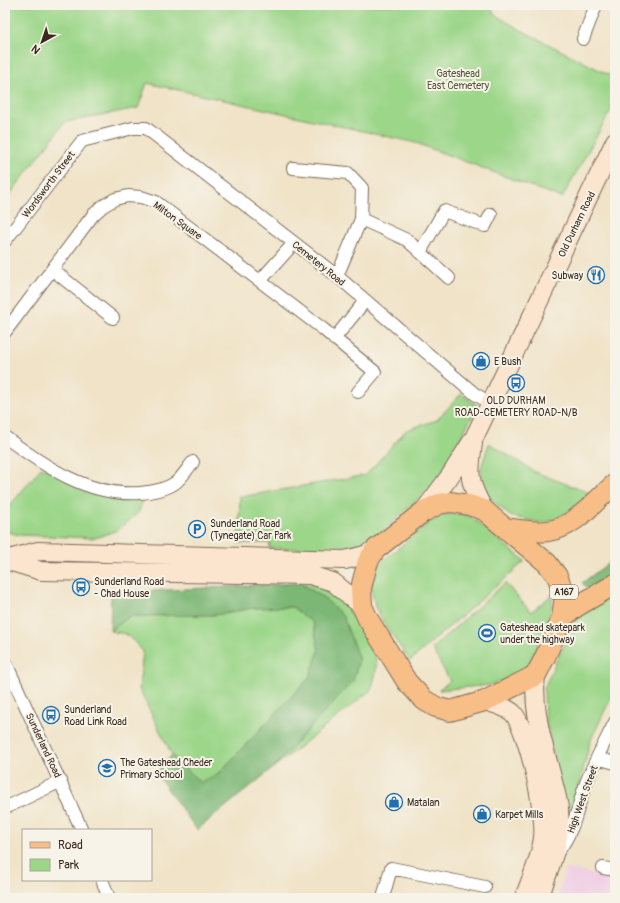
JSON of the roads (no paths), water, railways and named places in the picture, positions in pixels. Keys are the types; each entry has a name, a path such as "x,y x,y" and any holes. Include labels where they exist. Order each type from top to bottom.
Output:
{"main road":[{"name":"Old Durham Road","path":"423,512 450,476 474,438 613,152"},
{"name":"Old Durham Road","path":"474,438 469,469 470,482 484,510"},
{"path":"506,528 539,531 558,529 572,522 615,484"},
{"name":"A167","path":"451,502 469,505 484,510 547,563 557,576 565,596 562,618 536,675 485,701 450,711 424,700 416,693 403,676 362,606 361,588 368,561 376,549 423,512 439,504 451,502"},
{"path":"5,560 38,551 345,560 364,555 376,549"},
{"path":"5,560 41,571 310,575 333,582 362,606"},
{"name":"A167","path":"562,618 576,607 615,584"},
{"path":"536,675 534,692 536,712 559,809 559,834 554,857"},
{"path":"485,701 506,709 513,714 520,725 544,811 544,837 524,898"},
{"name":"High West Street","path":"539,898 554,857"}],"street":[{"path":"583,39 596,5"},
{"name":"Wordsworth Street","path":"5,241 82,141 133,128 146,128"},
{"name":"Cemetery Road","path":"146,128 337,276 475,394 490,403"},
{"path":"293,168 348,173 362,188 361,219 337,276"},
{"name":"Milton Square","path":"5,332 94,215 115,199 128,196 141,197 156,202 260,281 375,372 358,392"},
{"path":"420,252 444,211 485,226 490,214"},
{"path":"361,219 407,240 449,278"},
{"path":"260,281 294,243"},
{"path":"53,270 113,318"},
{"path":"334,339 365,301"},
{"path":"5,437 38,460 70,479 96,490 124,494 147,492 165,488 176,482 193,462"},
{"name":"Sunderland Road","path":"5,661 82,829"},
{"name":"High West Street","path":"554,857 565,843 574,824 585,785 615,722"},
{"path":"597,758 615,763"},
{"path":"5,808 61,781"},
{"path":"383,898 390,868 485,887"},
{"path":"102,881 109,898"}],"place":[{"name":"Subway","path":"596,275"},
{"name":"E Bush","path":"481,361"},
{"name":"OLD DURHAM ROAD-CEMETERY ROAD-N/B","path":"516,383"},
{"name":"Sunderland Road (Tynegate) Car Park","path":"197,529"},
{"name":"Sunderland Road - Chad House","path":"81,587"},
{"name":"Gateshead skatepark under the highway","path":"487,633"},
{"name":"Sunderland Road Link Road","path":"51,715"},
{"name":"The Gateshead Cheder Primary School","path":"107,768"},
{"name":"Matalan","path":"394,802"},
{"name":"Karpet Mills","path":"482,814"}],"park label":[{"name":"Gateshead East Cemetery","path":"458,78"}]}
